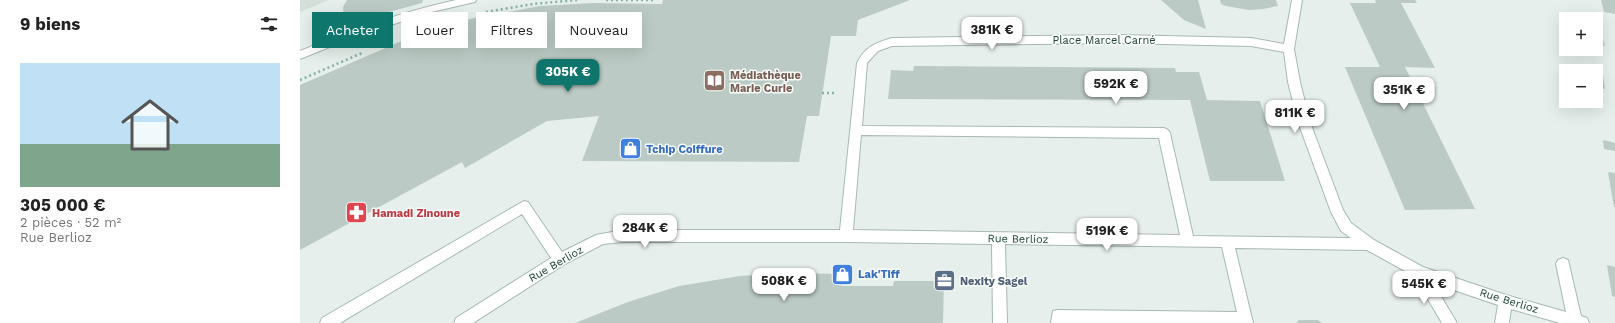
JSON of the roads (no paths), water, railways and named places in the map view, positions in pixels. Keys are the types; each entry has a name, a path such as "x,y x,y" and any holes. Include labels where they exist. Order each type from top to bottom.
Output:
{"street":[{"path":"300,55 348,35 426,10 471,0"},
{"path":"1297,0 1289,49 1294,82 1304,122 1337,212 1346,227 1369,244"},
{"name":"Place Marcel Carné","path":"846,236 862,63 867,53 878,45 892,42 1119,39 1251,42 1289,49"},
{"path":"856,130 1164,134 1188,241"},
{"path":"327,323 524,206 560,260"},
{"name":"Rue Berlioz","path":"461,323 560,260 601,239 623,236 846,236 1369,244 1419,272 1506,301 1579,322"},
{"path":"998,239 1000,323"},
{"path":"1058,323 1058,316 1245,321 1227,241"},
{"path":"1563,264 1579,322"},
{"path":"1419,272 1450,323"},
{"path":"1502,323 1506,301"}],"place":[{"name":"Médiathèque Marie Curie","path":"714,81"},
{"name":"Tchip Coiffure","path":"631,149"},
{"name":"Hamadi Zinoune","path":"356,213"},
{"name":"Lak'Tiff","path":"842,274"},
{"name":"Nexity Sagel","path":"944,281"}]}
